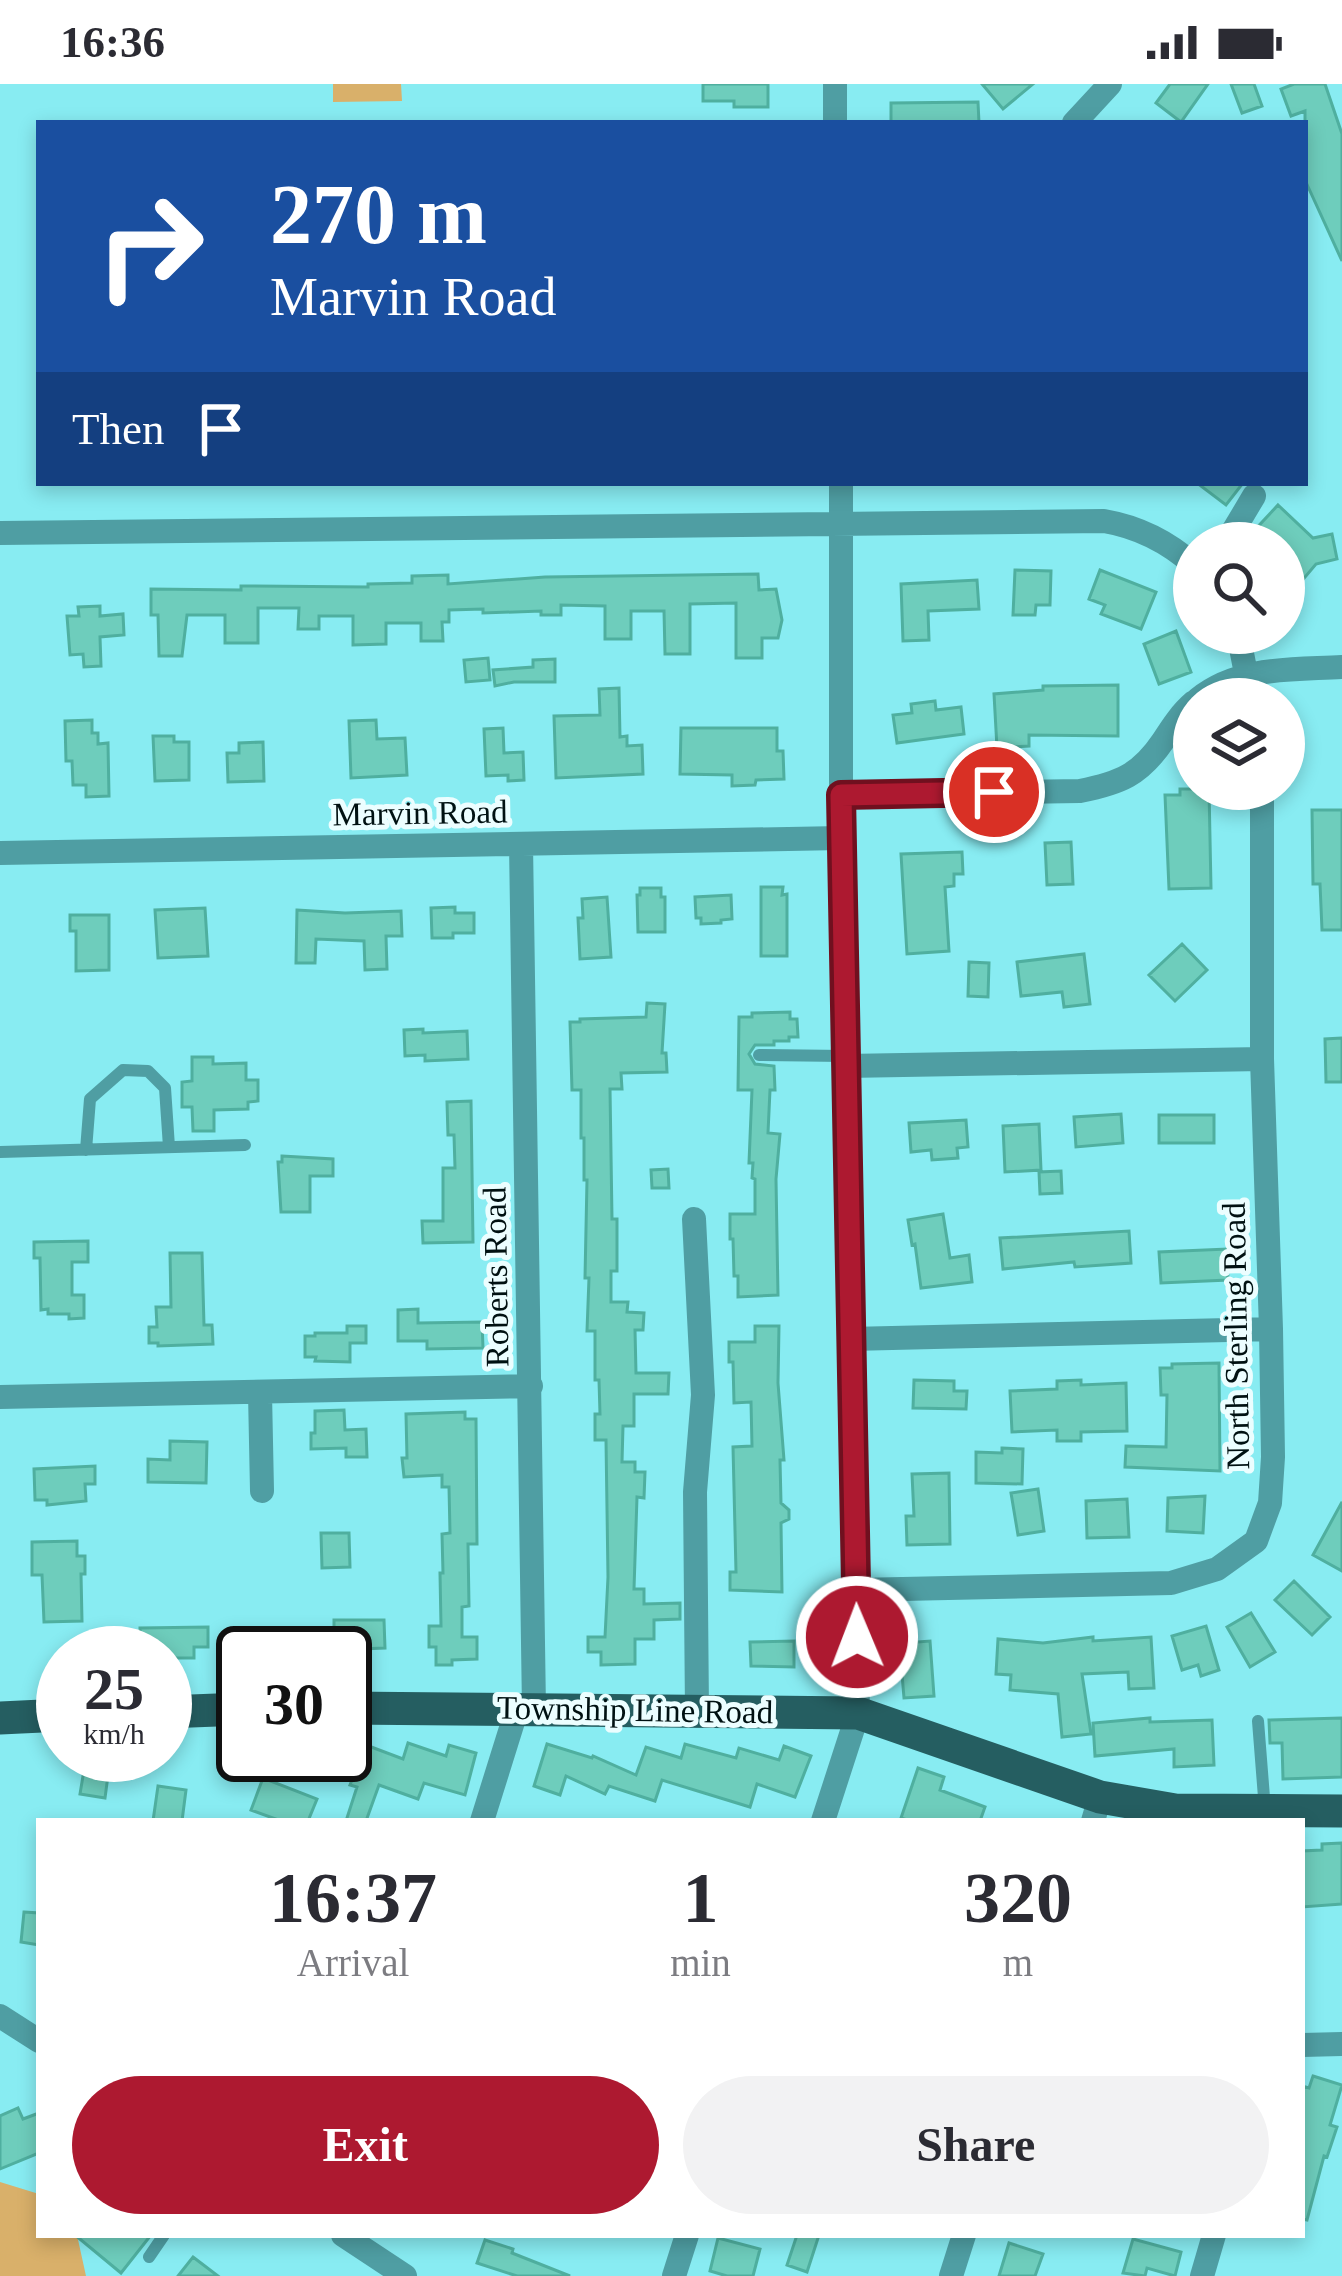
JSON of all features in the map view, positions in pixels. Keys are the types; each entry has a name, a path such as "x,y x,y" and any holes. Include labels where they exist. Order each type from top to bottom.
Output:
{"main road":[{"name":"Township Line Road","path":"372,1708 858,1713 1097,1809 1174,1815 1342,1810"},
{"path":"0,1718 36,1716"}],"street":[{"path":"835,84 836,120"},
{"path":"1077,120 1110,84"},
{"path":"824,1818 858,1713 841,838 841,486"},
{"path":"1239,522 1254,496"},
{"path":"0,533 1104,520 1133,526 1173,549"},
{"path":"1288,678 1342,667"},
{"path":"841,795 1080,791 1111,785 1135,773 1173,725"},
{"name":"North Sterling Road","path":"856,1590 1171,1583 1217,1569 1256,1541 1270,1503 1273,1457 1262,1059 1262,810"},
{"name":"Marvin Road","path":"0,853 841,838"},
{"name":"Roberts Road","path":"483,1818 525,1709 531,1386 521,844"},
{"path":"846,1061 1262,1059"},
{"path":"694,1219 703,1395 695,1492 697,1711"},
{"path":"850,1339 1271,1329"},
{"path":"0,1397 531,1386"},
{"path":"260,1393 262,1491"},
{"path":"0,2016 36,2039"},
{"path":"1305,2045 1342,2044"},
{"path":"350,2238 405,2276"},
{"path":"674,2276 686,2238"},
{"path":"951,2276 963,2238"},
{"path":"1202,2276 1213,2238"}],"lane":[{"path":"759,1055 846,1061"},
{"path":"86,1150 91,1099 123,1070 148,1071 166,1088 170,1147"},
{"path":"0,1152 244,1145"},
{"path":"1258,1721 1264,1812"},
{"path":"149,2257 162,2238"}],"shaded area":[{"path":"333,84 401,84 402,101 333,102"},
{"path":"0,2182 36,2193 36,2238 78,2238 86,2276 0,2276"}],"building":[{"path":"703,84 768,84 768,107 703,101"},
{"path":"982,84 1033,84 1003,109"},
{"path":"1170,84 1208,84 1182,120 1156,103"},
{"path":"1231,84 1254,84 1262,106 1242,113"},
{"path":"1325,84 1342,134 1342,261 1308,187 1305,111 1291,116 1281,89"},
{"path":"978,102 979,120 891,120 891,103"},
{"path":"1201,486 1241,486 1226,505"},
{"path":"1278,505 1296,522 1262,522"},
{"path":"1305,530 1313,538 1332,534 1337,559 1316,564 1305,577"},
{"path":"1015,570 1051,571 1050,605 1036,605 1035,615 1013,615"},
{"path":"1100,570 1156,592 1141,629 1101,614 1105,605 1089,599"},
{"path":"758,574 759,590 776,589 782,620 778,638 762,638 762,658 736,658 736,603 690,604 690,654 665,654 664,611 631,611 631,639 605,639 605,606 561,605 561,615 449,610 449,622 442,622 443,641 421,641 421,623 386,623 386,644 353,645 353,616 319,616 319,629 298,629 299,608 258,608 258,643 225,643 225,615 187,615 182,656 159,656 158,615 151,615 151,589 368,587 412,583 412,576 448,575 448,584 545,577"},
{"path":"977,580 979,609 928,611 929,640 903,641 901,584"},
{"path":"100,606 100,616 123,614 124,635 100,637 101,666 84,667 83,654 70,655 67,616 79,616 78,607"},
{"path":"1173,632 1173,654 1184,654 1191,672 1159,684 1144,644"},
{"path":"488,658 490,680 466,682 464,660"},
{"path":"555,659 555,682 495,686 493,670 533,667 533,660"},
{"path":"1118,685 1118,736 1029,735 1029,746 997,748 994,694 1043,690 1043,686"},
{"path":"619,688 620,737 627,736 627,746 642,745 643,774 556,778 554,716 600,715 599,689"},
{"path":"935,701 936,710 961,707 964,734 897,743 893,715 912,713 911,704"},
{"path":"92,720 98,744 108,743 109,796 86,797 86,785 73,785 72,761 66,761 65,721"},
{"path":"376,720 377,739 405,738 407,775 351,778 349,721"},
{"path":"503,728 504,753 523,752 524,780 486,776 484,729"},
{"path":"681,728 777,728 784,779 732,786 732,775 680,774"},
{"path":"153,736 189,742 189,780 155,781"},
{"path":"263,742 264,781 228,782 227,753 239,753 239,743"},
{"path":"1165,795 1173,795 1173,810 1209,810 1211,888 1169,889"},
{"path":"1312,810 1342,810 1342,930 1322,930 1320,884 1313,884"},
{"path":"1071,842 1073,884 1047,885 1045,843"},
{"path":"962,852 963,874 954,874 954,886 945,887 949,951 907,954 901,854"},
{"path":"761,887 783,887 782,895 787,894 787,956 761,956"},
{"path":"640,888 661,888 665,932 638,932"},
{"path":"731,895 732,919 701,924 701,918 696,918 695,897"},
{"path":"607,897 611,957 580,959 582,899"},
{"path":"455,907 455,913 474,913 474,933 432,938 431,908"},
{"path":"205,908 208,956 158,958 155,910"},
{"path":"297,910 401,911 402,936 386,936 387,969 365,970 364,941 316,939 315,963 296,963"},
{"path":"70,915 109,915 109,970 76,971 76,931 70,931"},
{"path":"1182,944 1207,970 1175,1001 1149,975"},
{"path":"1084,954 1090,1004 1064,1007 1062,992 1021,996 1017,962"},
{"path":"969,962 989,963 988,997 968,996"},
{"path":"647,1003 665,1004 662,1053 666,1053 667,1072 621,1073 622,1089 610,1089 612,1219 617,1219 617,1271 611,1271 611,1302 628,1302 627,1312 644,1313 643,1330 635,1330 636,1373 669,1373 668,1394 634,1394 634,1426 623,1426 622,1462 635,1462 635,1472 645,1472 644,1498 637,1497 634,1589 644,1589 644,1604 680,1603 680,1619 654,1620 654,1639 635,1639 635,1664 601,1665 601,1652 588,1652 588,1637 605,1637 606,1440 595,1440 599,1380 595,1380 595,1331 587,1331 587,1180 581,1090 572,1090 570,1022 646,1017"},
{"path":"790,1012 790,1019 797,1019 798,1037 755,1045 749,1054 755,1064 774,1066 768,1133 780,1134 778,1295 738,1297 730,1214 755,1214 755,1179 753,1163 749,1163 752,1090 738,1090 739,1017"},
{"path":"423,1029 423,1033 467,1031 468,1059 425,1061 425,1055 405,1056 404,1030"},
{"path":"1342,1038 1342,1082 1326,1082 1325,1039"},
{"path":"192,1057 213,1057 213,1064 246,1063 246,1080 258,1080 258,1101 248,1102 248,1109 214,1110 214,1131 193,1131 192,1107 182,1107 182,1082 192,1081"},
{"path":"471,1101 473,1242 423,1243 422,1221 443,1221 443,1168 455,1168 447,1102"},
{"path":"1121,1114 1123,1143 1076,1147 1074,1117"},
{"path":"1159,1115 1214,1115 1214,1143 1159,1143"},
{"path":"966,1120 968,1147 957,1148 958,1158 932,1160 931,1150 911,1152 909,1123"},
{"path":"1039,1124 1041,1170 1005,1172 1003,1126"},
{"path":"282,1156 333,1159 333,1176 310,1176 310,1212 281,1212 278,1162"},
{"path":"668,1169 669,1188 652,1188 651,1170"},
{"path":"1061,1171 1062,1193 1040,1194 1039,1172"},
{"path":"943,1214 950,1258 969,1255 972,1282 921,1288 908,1220"},
{"path":"1129,1231 1131,1263 1075,1267 1074,1262 1003,1269 1000,1238"},
{"path":"88,1241 88,1262 72,1262 72,1295 84,1295 84,1318 69,1319 69,1314 41,1310 40,1258 34,1258 34,1242"},
{"path":"1227,1249 1228,1280 1161,1283 1159,1252"},
{"path":"170,1253 202,1253 204,1325 212,1325 213,1344 149,1343 149,1327 157,1327 156,1307 171,1307"},
{"path":"418,1309 418,1323 482,1322 483,1348 427,1349 427,1341 398,1341 398,1310"},
{"path":"347,1326 366,1326 366,1343 350,1343 350,1362 305,1357 305,1336 347,1333"},
{"path":"755,1326 779,1326 781,1503 789,1510 789,1519 781,1523 782,1592 730,1590 730,1572 736,1572 733,1447 752,1446 751,1402 734,1403 729,1342 755,1342"},
{"path":"1219,1363 1220,1471 1125,1467 1126,1446 1166,1447 1167,1395 1161,1395 1160,1368"},
{"path":"914,1380 954,1381 954,1391 967,1391 966,1409 913,1408"},
{"path":"1081,1380 1081,1385 1126,1383 1127,1431 1081,1432 1081,1441 1057,1441 1057,1430 1012,1432 1010,1391 1057,1389 1057,1381"},
{"path":"344,1410 345,1430 366,1429 367,1457 346,1457 346,1448 311,1449 315,1411"},
{"path":"465,1412 465,1419 476,1419 477,1544 468,1544 469,1606 462,1607 462,1637 477,1637 477,1659 436,1665 436,1647 429,1647 429,1626 441,1626 442,1534 450,1533 449,1487 442,1487 442,1475 404,1477 406,1414"},
{"path":"170,1441 207,1442 206,1483 148,1482 148,1459 170,1460"},
{"path":"1002,1448 1023,1449 1022,1484 976,1483 976,1452 1002,1453"},
{"path":"95,1466 95,1484 85,1484 86,1501 47,1505 47,1500 35,1500 34,1469"},
{"path":"949,1473 950,1544 907,1545 906,1516 914,1516 912,1474"},
{"path":"1038,1489 1044,1531 1018,1535 1011,1493"},
{"path":"1205,1496 1203,1533 1167,1531 1168,1498"},
{"path":"1127,1499 1129,1537 1087,1538 1086,1501"},
{"path":"1342,1502 1342,1571 1313,1555"},
{"path":"321,1533 349,1533 350,1567 322,1568"},
{"path":"77,1541 77,1556 85,1556 82,1621 44,1622 42,1575 32,1575 32,1542"},
{"path":"1294,1581 1330,1617 1312,1635 1275,1600"},
{"path":"1251,1613 1275,1652 1250,1667 1227,1627"},
{"path":"334,1620 384,1620 385,1648 372,1649 372,1626 334,1626"},
{"path":"1206,1626 1219,1670 1201,1676 1198,1665 1182,1670 1172,1636"},
{"path":"192,1627 208,1627 208,1647 194,1647 194,1658 192,1658"},
{"path":"1093,1637 1093,1641 1151,1637 1154,1688 1129,1689 1128,1672 1082,1674 1091,1734 1062,1737 1058,1694 1010,1690 1011,1675 996,1674 998,1639 1043,1643"},
{"path":"794,1641 794,1667 751,1666 750,1642"},
{"path":"930,1641 934,1696 904,1698 902,1674 894,1675 892,1644"},
{"path":"1150,1718 1150,1722 1212,1720 1214,1765 1174,1767 1174,1749 1095,1756 1093,1723"},
{"path":"1342,1718 1342,1777 1283,1779 1282,1743 1270,1743 1269,1720"},
{"path":"408,1743 446,1756 449,1745 476,1753 465,1795 424,1783 418,1799 379,1785 367,1818 347,1818 357,1787 351,1782 372,1782 372,1747 403,1759"},
{"path":"547,1744 593,1756 636,1775 646,1747 681,1758 685,1744 736,1758 739,1748 779,1760 784,1746 811,1756 795,1797 757,1784 750,1807 662,1780 655,1801 609,1786 605,1794 566,1776 560,1795 534,1786"},
{"path":"918,1768 944,1777 940,1790 985,1807 981,1818 901,1818"},
{"path":"82,1782 107,1782 105,1798 80,1794"},
{"path":"262,1782 317,1799 309,1818 273,1818 251,1810"},
{"path":"158,1786 186,1790 182,1818 153,1818"},
{"path":"1342,1843 1342,1904 1305,1907 1305,1851 1322,1850 1322,1844"},
{"path":"24,1912 36,1913 36,1944 21,1942"},
{"path":"1313,2076 1342,2085 1330,2125 1337,2127 1307,2220 1305,2087 1309,2088"},
{"path":"18,2108 23,2119 36,2114 36,2154 0,2169 0,2116"},
{"path":"79,2238 149,2238 121,2273"},
{"path":"718,2238 760,2249 753,2276 710,2271"},
{"path":"796,2238 818,2238 807,2272 787,2265"},
{"path":"1133,2239 1181,2252 1175,2276 1147,2268 1145,2276 1123,2273"},
{"path":"485,2240 570,2276 517,2276 477,2263"},
{"path":"1009,2243 1043,2254 1035,2276 999,2276"},
{"path":"193,2257 218,2276 178,2276"}],"route":[{"path":"857,1637 841,795 994,792"}]}
